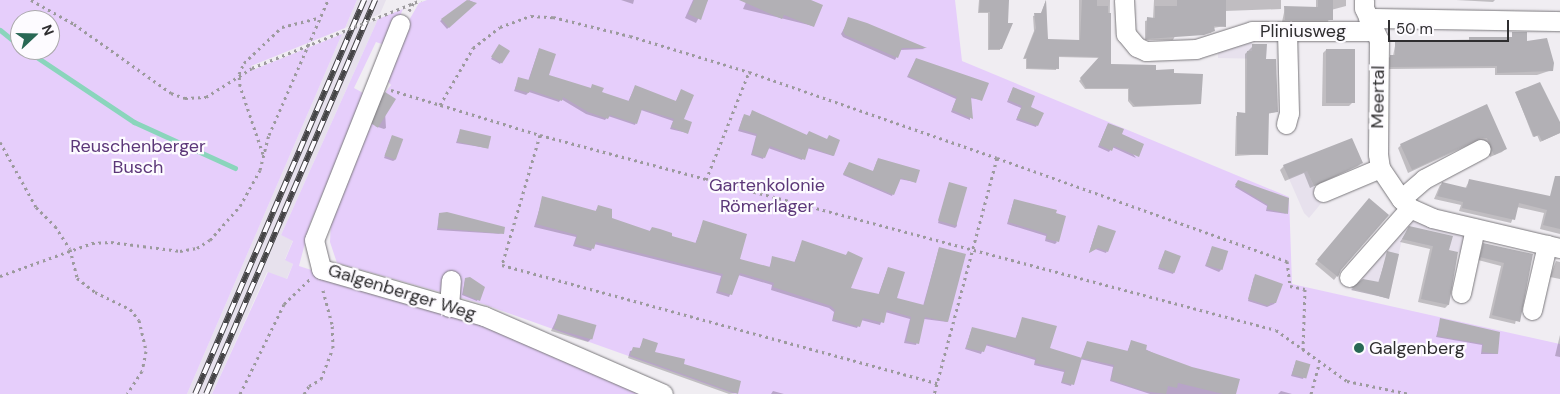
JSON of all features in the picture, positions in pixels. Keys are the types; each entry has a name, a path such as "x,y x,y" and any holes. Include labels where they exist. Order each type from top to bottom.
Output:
{"street":[{"name":"Pliniusweg","path":"1124,0 1126,34 1137,47 1146,51 1196,49 1252,31 1287,30 1369,16 1559,22"},
{"name":"Meertal","path":"1369,16 1378,40 1377,138 1380,168 1405,203"},
{"name":"Galgenberger Weg","path":"400,24 382,87 314,240 320,269 484,316 663,394"},
{"path":"1286,124 1289,113 1287,30"},
{"path":"1349,277 1424,179 1481,149"},
{"path":"1323,192 1380,168"},
{"path":"1405,203 1432,218 1553,246 1532,310"},
{"path":"1461,294 1475,228"},
{"path":"449,307 451,280"}],"path":[{"path":"31,0 74,24 171,93 185,98 206,97 252,68 421,0"},
{"path":"0,276 70,249 111,242 180,250 196,248 210,240 240,206 260,170 269,135 328,0"},
{"path":"440,105 473,48 500,27 531,16 553,17 630,36 749,72 1287,261 1290,286 1305,289 1303,350"},
{"path":"264,155 240,86 240,74 244,63 282,27 320,18"},
{"path":"706,180 749,72"},
{"path":"382,87 540,135 1276,330 1319,364 1355,384 1410,394"},
{"path":"540,135 502,265 937,383"},
{"path":"0,142 36,207 55,226 70,249 73,268 83,284 116,300 139,320 146,351 142,370 127,394"},
{"path":"934,394 996,158"},
{"path":"240,394 284,304 320,269"},
{"path":"304,394 309,386 321,379 333,348 332,324 323,293 320,269"},
{"path":"1311,394 1319,364"}],"shaded area":[{"path":"357,0 386,0 380,14 345,28"},
{"path":"378,19 281,235 293,240 285,259 293,264 286,280 267,272 212,394 187,394 342,34"},
{"path":"1252,37 1252,44 1267,45 1266,59 1218,58 1218,51"},
{"path":"1301,157 1315,189 1328,195 1309,218 1304,213 1283,165"},
{"path":"1406,218 1470,235 1466,254 1402,239 1389,299 1351,290 1354,277"}],"green space":[{"name":"Reuschenberger Busch","path":"0,0 357,0 345,28 251,66 253,70 342,34 187,394 0,394"},
{"name":"Gartenkolonie Römerlager","path":"427,0 955,0 962,61 1289,197 1292,284 1560,344 1560,394 735,394 483,304 337,263 330,242 331,222 382,97 391,85 386,79 408,22 419,3"},
{"path":"403,9 387,46 376,42 354,88 365,94 310,224 299,266 517,337 551,356 641,394 212,394 268,272 287,279 293,264 285,260 293,241 281,235 378,19"}],"building":[{"path":"467,0 477,3 449,28 441,19"},
{"path":"694,0 708,0 701,20 688,14"},
{"path":"739,0 811,0 823,5 814,27 784,15 782,19"},
{"path":"980,0 1009,0 1008,23 1013,23 1002,49 989,49 990,12 979,12"},
{"path":"1046,0 1048,39 1080,40 1082,0 1097,0 1097,6 1108,6 1108,13 1111,13 1111,64 1156,65 1156,70 1174,69 1174,73 1203,74 1201,104 1135,106 1129,99 1129,88 1086,88 1080,78 1099,57 1059,56 1059,69 1027,68 1027,58 1024,58 1036,28 1034,13 1041,13"},
{"path":"1177,0 1226,0 1226,27 1214,26 1215,31 1204,35 1146,39 1147,17 1155,18 1155,6 1177,6"},
{"path":"1318,0 1333,0 1333,20 1285,20 1284,6 1318,7"},
{"path":"848,17 927,48 902,48 898,58 845,35 843,31"},
{"path":"1512,32 1527,32 1527,41 1547,38 1554,63 1553,71 1497,73 1497,66 1390,67 1390,55 1395,55 1395,40 1469,41 1469,37 1512,37"},
{"path":"499,44 510,51 502,64 491,57"},
{"path":"1252,44 1267,44 1266,59 1276,59 1278,112 1269,113 1268,155 1237,154 1237,112 1246,113 1247,51 1252,51"},
{"path":"539,48 556,54 549,75 591,88 592,84 604,88 602,92 629,101 635,85 676,101 681,89 694,95 684,119 692,122 688,134 671,127 674,119 642,109 637,124 610,115 608,119 588,112 563,97 562,101 530,90 529,93 515,89 518,77 529,80"},
{"path":"1326,49 1355,49 1355,103 1326,103"},
{"path":"916,58 989,83 982,101 971,97 973,119 952,110 957,97 908,76"},
{"path":"1540,82 1560,122 1560,133 1542,141 1539,135 1534,137 1515,92"},
{"path":"1013,87 1035,96 1031,107 1044,113 1038,126 1017,118 1022,106 1008,100"},
{"path":"385,92 396,99 378,128 367,121"},
{"path":"1487,104 1507,149 1494,155 1487,138 1481,138 1412,170 1400,144"},
{"path":"752,110 807,135 809,131 827,139 829,135 840,140 834,156 809,147 805,160 770,146 765,158 752,154 757,134 739,129 744,114 750,116"},
{"path":"1108,123 1124,129 1122,134 1144,144 1139,157 1114,146 1112,151 1099,145"},
{"path":"460,129 491,136 488,149 457,142"},
{"path":"392,135 403,139 396,160 384,156"},
{"path":"1352,138 1363,163 1314,186 1307,171 1289,178 1283,165"},
{"path":"878,158 920,170 916,183 901,178 894,195 843,174 849,162 873,171"},
{"path":"1555,176 1560,176 1560,229 1543,225 1547,210 1519,203 1515,220 1462,208 1463,202 1437,196 1442,182 1467,188 1469,179 1550,196"},
{"path":"1238,180 1289,198 1288,214 1267,209 1268,205 1235,185"},
{"path":"949,182 967,187 956,226 938,220"},
{"path":"542,196 596,211 598,205 612,209 612,218 650,231 652,227 660,229 672,233 672,236 696,243 703,220 747,234 740,259 770,267 772,256 795,262 802,240 846,255 848,251 863,258 851,288 879,294 888,267 905,272 897,298 924,305 939,247 966,254 948,322 925,317 919,344 906,341 911,317 887,310 884,323 863,318 860,327 833,319 835,310 831,306 773,287 774,283 740,273 732,295 718,291 723,274 596,242 594,249 575,244 577,235 536,224"},
{"path":"1369,198 1389,215 1341,270 1338,277 1317,260"},
{"path":"1014,199 1057,210 1056,213 1066,216 1059,242 1046,239 1047,234 1008,222"},
{"path":"447,212 505,227 504,234 438,228 439,213"},
{"path":"1098,225 1116,231 1108,252 1098,248 1089,253"},
{"path":"1409,226 1453,236 1449,250 1458,252 1449,305 1421,299 1433,246 1402,239"},
{"path":"1483,243 1533,254 1520,322 1492,315 1504,263 1480,257"},
{"path":"1212,246 1228,251 1222,270 1206,265"},
{"path":"1165,250 1181,256 1174,273 1159,267"},
{"path":"1387,251 1399,254 1389,299 1351,288 1363,279 1379,282"},
{"path":"1255,274 1283,284 1276,303 1270,303 1269,306 1248,299"},
{"path":"470,277 485,287 480,301 463,294 465,278"},
{"path":"558,314 596,325 592,339 554,328"},
{"path":"1022,317 1057,326 1050,348 1082,358 1074,385 1062,382 1065,370 1035,363 1036,358 987,344 984,352 966,348 972,327 1016,338"},
{"path":"1440,318 1500,332 1498,354 1482,352 1483,344 1437,336"},
{"path":"643,338 658,343 655,352 685,359 684,364 741,381 738,394 630,355 633,347 640,348"},
{"path":"1131,340 1147,345 1146,350 1192,367 1240,379 1236,394 1223,394 1178,383 1177,388 1168,386 1166,394 1144,391 1111,380 1114,365 1081,358 1087,341 1128,351"},
{"path":"1296,360 1310,364 1306,379 1292,374"}],"waterway":[{"path":"0,30 10,38"},
{"path":"41,60 134,122 235,168"}],"railway":[{"path":"195,394 364,0"},
{"path":"206,394 375,0"}],"place":[{"name":"Galgenberg","path":"1359,348"}]}
